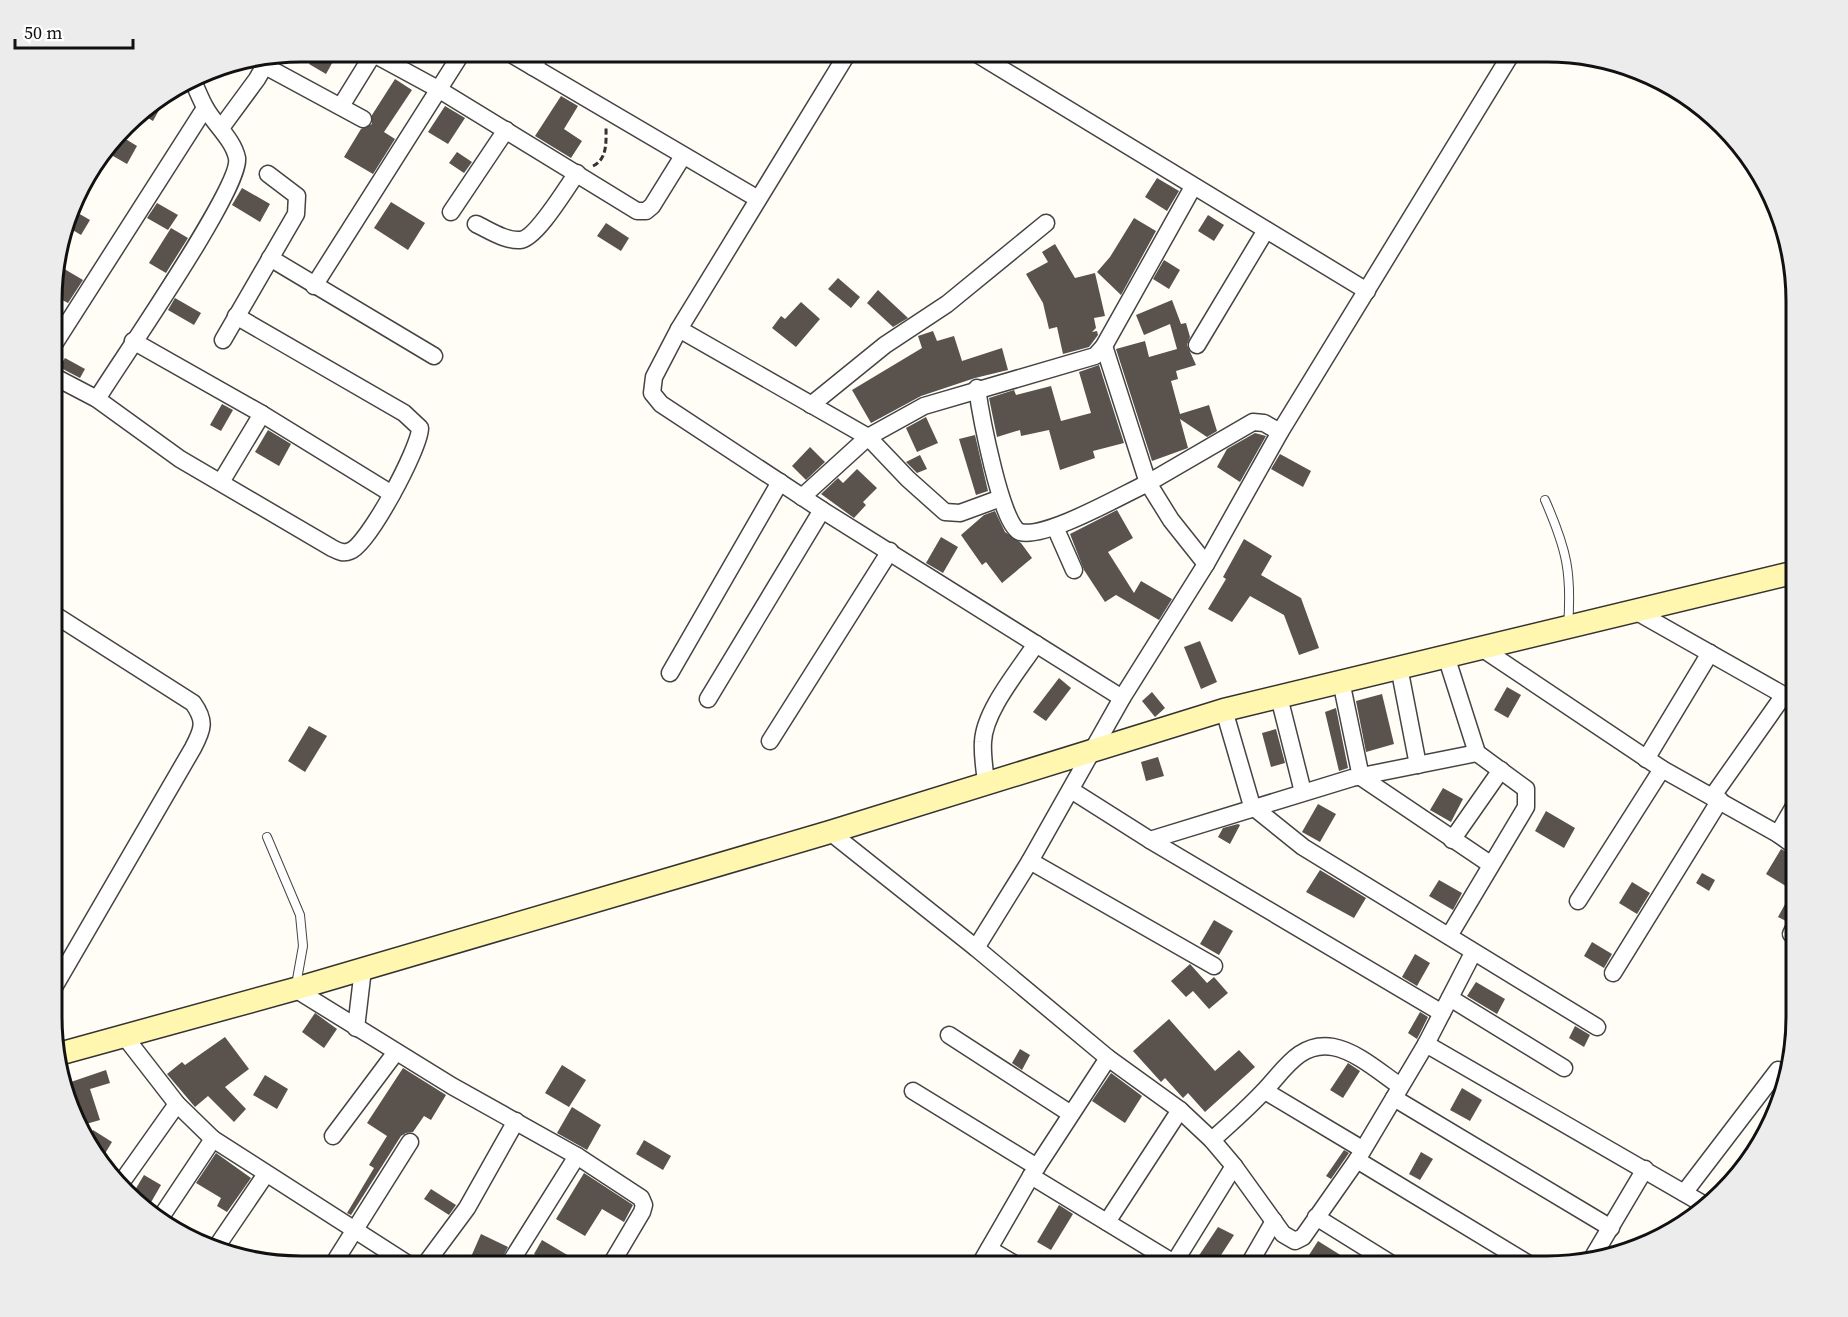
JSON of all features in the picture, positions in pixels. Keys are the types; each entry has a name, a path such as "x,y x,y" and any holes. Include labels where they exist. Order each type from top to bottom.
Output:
{"street":[{"path":"341,106 366,62"},
{"path":"390,62 637,211 646,212 684,156"},
{"path":"314,286 456,62"},
{"path":"525,62 758,199"},
{"path":"533,67 536,62"},
{"path":"842,62 679,328 654,377 652,393 661,405 822,510 1122,698"},
{"path":"990,62 1366,291"},
{"path":"976,948 1030,861 1122,698 1206,564 1280,432 1506,62"},
{"path":"221,128 265,64"},
{"path":"270,64 363,119"},
{"path":"97,399 203,234 235,170 237,158 221,128 205,108 195,86"},
{"path":"62,332 205,108"},
{"path":"452,212 506,130"},
{"path":"476,224 508,239 518,240 531,236 577,173"},
{"path":"223,340 296,214 298,204 292,190 268,174"},
{"path":"802,497 868,437 924,406 977,388 1089,359 1104,346 1193,187"},
{"path":"810,405 885,345 947,304 1046,223"},
{"path":"1197,345 1266,230"},
{"path":"270,258 434,356"},
{"path":"62,381 97,399 180,459 342,553 350,551 359,545 392,494 420,437 420,428 415,422 236,316"},
{"path":"679,328 868,437 908,479 945,512 960,513 1001,498"},
{"path":"133,341 262,414 392,494"},
{"path":"1104,346 1148,483 1171,520 1206,564"},
{"path":"977,388 1001,498 1011,522 1020,532 1055,527 1148,483 1253,423 1264,423 1280,432"},
{"path":"221,482 262,414"},
{"path":"670,673 780,482"},
{"path":"708,699 822,510"},
{"path":"1055,527 1074,570"},
{"path":"770,741 890,551"},
{"path":"65,1053 296,989 830,832 1224,710 1786,575"},
{"path":"1637,612 1786,696"},
{"path":"62,619 193,703 202,716 201,734 62,974"},
{"path":"986,784 982,742 985,728 992,712 1036,644"},
{"path":"1480,647 1646,759 1786,839"},
{"path":"1646,759 1710,653"},
{"path":"1446,656 1477,753 1526,789 1527,798 1526,807 1449,936"},
{"path":"1399,667 1418,765"},
{"path":"1341,681 1361,777 1490,864"},
{"path":"1279,697 1303,792"},
{"path":"1613,972 1716,799 1786,703"},
{"path":"1224,710 1252,806 1302,847 1597,1027"},
{"path":"1149,840 1252,806 1303,792 1361,777 1477,753"},
{"path":"1578,901 1662,769"},
{"path":"1452,840 1501,770"},
{"path":"1071,790 1149,840 1564,1068"},
{"path":"1778,834 1786,821"},
{"path":"830,832 976,948 1107,1058 1180,1110 1212,1140 1234,1166 1283,1234 1295,1241 1303,1237 1359,1155 1426,1044 1473,953"},
{"path":"1030,861 1214,966"},
{"path":"356,1028 363,969"},
{"path":"296,989 356,1028 577,1156 636,1194 643,1202 642,1212 616,1256"},
{"path":"949,1035 1071,1114"},
{"path":"125,1037 177,1104 213,1139 395,1256"},
{"path":"1426,1044 1698,1202"},
{"path":"1212,1140 1265,1091 1297,1055 1319,1047 1332,1047 1347,1052 1397,1092 1611,1228"},
{"path":"333,1136 396,1052"},
{"path":"985,1256 1034,1172 1107,1058"},
{"path":"1684,1193 1778,1070"},
{"path":"913,1091 1107,1222 1163,1256"},
{"path":"1265,1091 1511,1256"},
{"path":"124,1178 177,1104"},
{"path":"1107,1222 1180,1110"},
{"path":"431,1256 467,1208 516,1121"},
{"path":"164,1212 213,1139"},
{"path":"338,1256 410,1142"},
{"path":"514,1256 577,1156"},
{"path":"1181,1256 1234,1166"},
{"path":"1597,1250 1645,1169"},
{"path":"221,1242 266,1174"},
{"path":"1316,1217 1379,1256"},
{"path":"1254,1256 1274,1221"},
{"path":"989,1249 1001,1256"}],"lane":[{"path":"1545,500 1562,539 1568,560 1571,585 1568,627"},
{"path":"267,837 300,915 303,946 296,989"}],"path":[{"path":"577,173 598,163 604,153 606,124 612,114"}],"building":[{"path":"310,62 333,62 326,74 309,64"},
{"path":"395,79 412,90 384,132 395,139 373,174 344,157 361,129 372,124 372,115"},
{"path":"561,96 578,106 564,129 582,141 571,158 535,136"},
{"path":"445,106 465,118 448,144 428,132"},
{"path":"161,107 153,121 147,118"},
{"path":"125,139 137,146 127,164 111,155"},
{"path":"457,152 472,162 464,173 449,163"},
{"path":"1157,178 1179,191 1167,211 1145,197"},
{"path":"242,188 270,204 260,222 232,205"},
{"path":"391,202 425,223 408,250 374,228"},
{"path":"157,203 178,215 168,230 147,218"},
{"path":"78,213 90,220 81,235 72,230"},
{"path":"1208,215 1224,225 1214,241 1198,231"},
{"path":"1134,218 1156,231 1121,295 1097,272 1110,257"},
{"path":"606,223 629,238 621,251 597,236"},
{"path":"171,228 188,238 166,273 149,263"},
{"path":"1055,244 1075,278 1095,273 1105,316 1094,318 1096,328 1092,332 1097,331 1098,335 1089,347 1063,354 1057,327 1049,329 1043,303 1026,274 1048,262 1042,252"},
{"path":"1164,260 1180,270 1169,289 1153,279"},
{"path":"64,269 83,280 68,303 62,300"},
{"path":"838,278 860,297 851,308 828,289"},
{"path":"878,290 908,318 893,327 867,303"},
{"path":"175,298 201,313 194,325 168,310"},
{"path":"1172,300 1181,324 1186,323 1190,337 1187,345 1196,365 1176,371 1178,379 1171,381 1180,414 1209,405 1217,431 1207,437 1180,419 1188,448 1152,461 1116,349 1145,341 1149,357 1177,349 1170,324 1144,335 1136,315"},
{"path":"801,302 820,319 796,347 772,328 781,316 785,319"},
{"path":"933,331 937,341 954,336 962,361 1002,348 1008,370 921,396 871,423 852,390 922,348 918,336"},
{"path":"65,358 85,369 80,378 62,369"},
{"path":"1099,365 1124,443 1093,451 1095,458 1060,470 1049,430 1021,436 1020,430 997,437 989,398 1014,390 1016,395 1051,386 1061,421 1091,413 1079,372"},
{"path":"222,404 233,410 221,431 210,425"},
{"path":"926,417 938,443 917,452 906,428"},
{"path":"268,430 291,444 279,466 255,452"},
{"path":"1255,433 1266,436 1240,482 1217,467 1227,449"},
{"path":"975,435 988,491 976,495 959,439"},
{"path":"810,447 825,462 806,480 792,466"},
{"path":"1280,454 1311,471 1303,487 1271,469"},
{"path":"920,455 927,469 917,473 906,462"},
{"path":"857,469 877,488 863,502 866,505 854,518 821,494 838,478 843,483"},
{"path":"1117,510 1133,538 1108,552 1134,593 1141,581 1172,599 1159,620 1116,595 1105,602 1084,570 1070,534"},
{"path":"995,511 1005,532 1021,543 1032,558 1002,583 986,562 982,565 961,535 984,515"},
{"path":"941,537 958,547 943,573 926,563"},
{"path":"1244,539 1272,556 1261,575 1301,598 1319,648 1299,655 1284,615 1250,596 1232,622 1208,609 1226,579 1223,577"},
{"path":"1200,641 1217,682 1201,689 1184,647"},
{"path":"1059,678 1071,688 1046,721 1033,712"},
{"path":"1507,687 1521,695 1508,718 1494,710"},
{"path":"1152,692 1165,708 1155,717 1142,701"},
{"path":"1382,694 1394,744 1366,752 1356,701"},
{"path":"1336,708 1348,768 1339,771 1325,712"},
{"path":"309,726 327,736 305,772 288,761"},
{"path":"1276,729 1285,763 1271,767 1262,733"},
{"path":"1158,757 1164,776 1146,781 1141,762"},
{"path":"1443,788 1463,799 1451,822 1430,810"},
{"path":"1318,804 1336,814 1320,842 1302,832"},
{"path":"1546,811 1575,828 1564,848 1535,831"},
{"path":"1240,825 1230,844 1218,837 1223,828"},
{"path":"1781,849 1786,852 1786,886 1766,874"},
{"path":"1320,870 1366,898 1354,918 1306,892"},
{"path":"1702,873 1715,880 1709,891 1696,883"},
{"path":"1439,880 1462,893 1453,910 1429,896"},
{"path":"1632,882 1650,893 1637,914 1619,903"},
{"path":"1786,902 1786,921 1778,917"},
{"path":"1214,920 1233,931 1219,955 1200,944"},
{"path":"1592,942 1612,954 1604,968 1584,956"},
{"path":"1415,954 1430,963 1417,986 1402,977"},
{"path":"1190,964 1207,983 1214,977 1228,993 1209,1009 1193,991 1186,997 1171,981"},
{"path":"1476,982 1505,999 1497,1014 1467,996"},
{"path":"1420,1012 1428,1017 1417,1039 1408,1033"},
{"path":"315,1013 337,1029 324,1048 302,1032"},
{"path":"1169,1019 1215,1071 1239,1050 1255,1067 1205,1112 1188,1093 1183,1098 1165,1078 1161,1082 1133,1051"},
{"path":"1575,1026 1590,1035 1584,1047 1569,1038"},
{"path":"225,1037 249,1069 225,1087 246,1109 234,1122 208,1096 195,1107 167,1074 182,1062 185,1065"},
{"path":"1020,1049 1030,1055 1022,1070 1012,1063"},
{"path":"1348,1063 1360,1071 1343,1098 1330,1090"},
{"path":"562,1065 586,1080 569,1107 545,1093"},
{"path":"403,1068 446,1095 431,1120 424,1116 413,1132 401,1136 351,1215 347,1213 374,1168 369,1165 387,1136 367,1123"},
{"path":"106,1070 110,1083 90,1089 100,1120 87,1124 71,1082"},
{"path":"1111,1073 1142,1096 1125,1123 1092,1101"},
{"path":"265,1075 288,1089 277,1109 253,1095"},
{"path":"1462,1088 1482,1100 1470,1121 1450,1110"},
{"path":"572,1107 601,1125 587,1150 557,1133"},
{"path":"93,1130 112,1142 105,1153 93,1136"},
{"path":"644,1140 671,1156 663,1170 636,1154"},
{"path":"1344,1150 1349,1153 1331,1179 1326,1176"},
{"path":"1421,1152 1433,1159 1420,1180 1409,1174"},
{"path":"216,1153 251,1178 227,1212 217,1206 221,1198 196,1183"},
{"path":"584,1173 633,1205 624,1222 602,1209 585,1236 556,1219"},
{"path":"144,1175 161,1185 151,1203 135,1190"},
{"path":"431,1189 456,1205 449,1215 424,1199"},
{"path":"1059,1205 1073,1214 1051,1250 1037,1242"},
{"path":"1218,1227 1234,1235 1220,1256 1199,1256"},
{"path":"481,1234 508,1247 503,1256 471,1256"},
{"path":"542,1240 569,1256 537,1256 534,1254"},
{"path":"1318,1241 1342,1256 1308,1256"}]}
